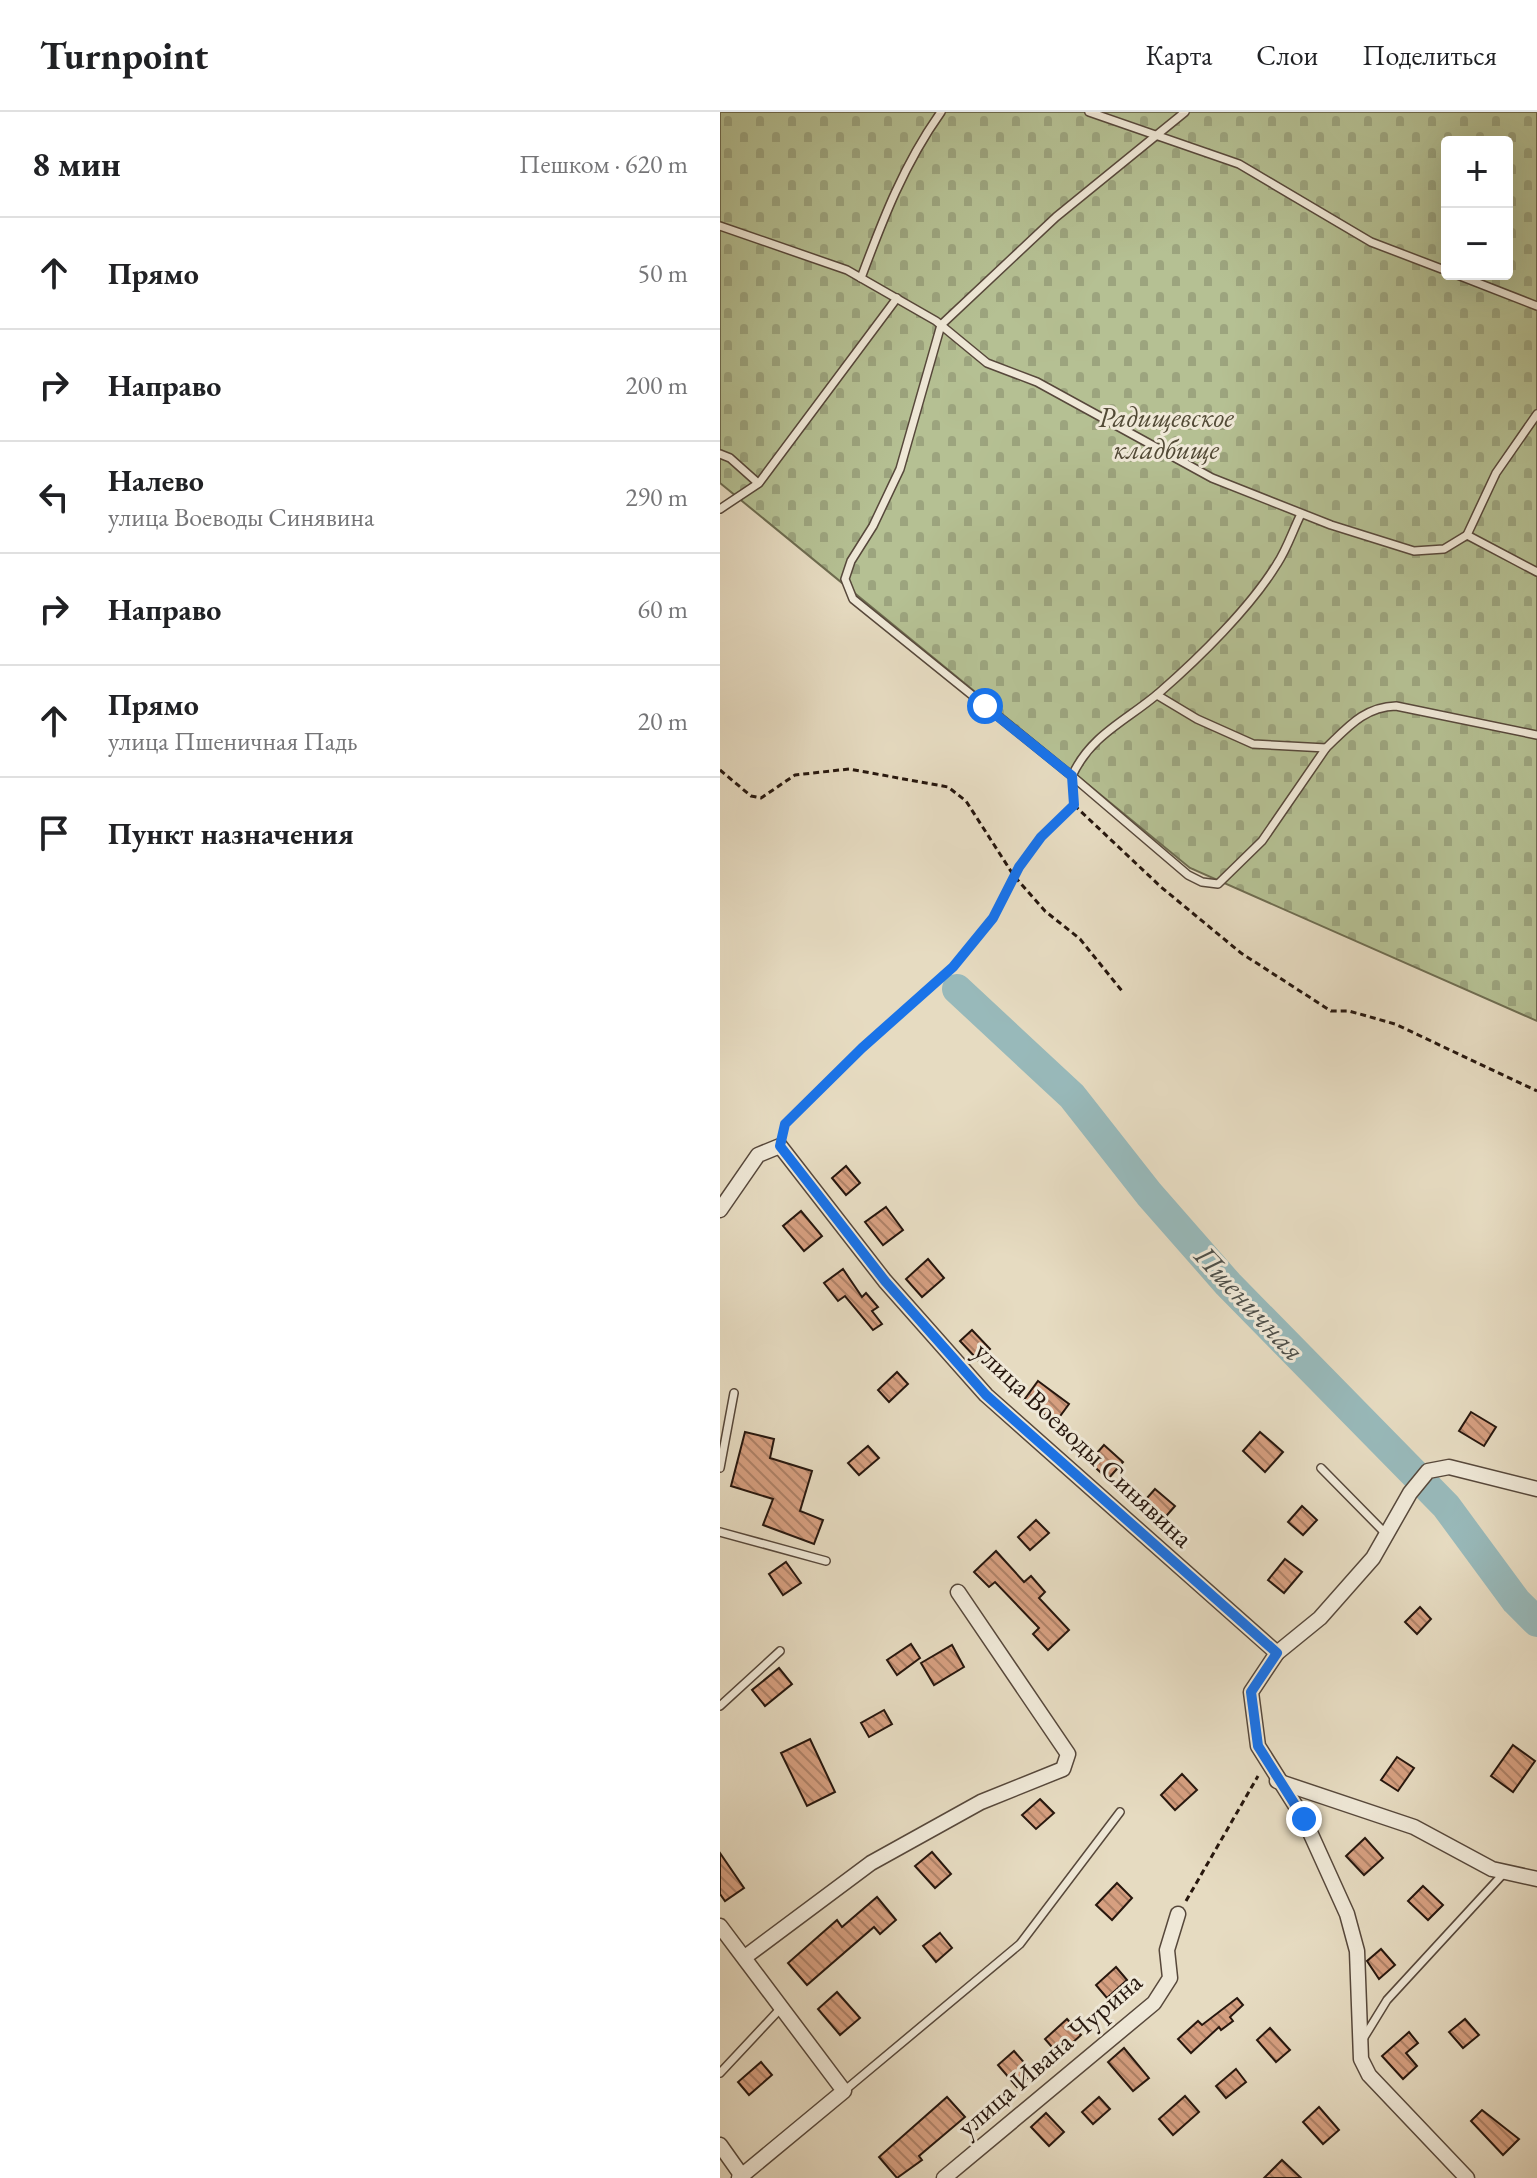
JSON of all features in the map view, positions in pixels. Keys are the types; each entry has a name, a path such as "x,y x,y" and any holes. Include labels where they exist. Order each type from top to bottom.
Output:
{"street":[{"path":"720,1210 758,1155 780,1146"},
{"name":"улица Воеводы Синявина","path":"780,1146 885,1281 986,1395 1277,1653"},
{"path":"1467,2178 1369,2075 1361,2059 1363,2039 1357,1951 1347,1914 1304,1819 1277,1781 1258,1746 1251,1692 1277,1653 1320,1618 1373,1558 1410,1493 1428,1471 1449,1467 1537,1489"},
{"path":"745,1957 871,1863 981,1802 1063,1769 1068,1754 958,1592"},
{"path":"1277,1781 1414,1827 1458,1853 1537,1879"},
{"name":"улица Ивана Чурина","path":"944,2178 1154,2003 1170,1978 1167,1950 1178,1914"},
{"path":"720,1926 844,2091 740,2177 720,2145"}],"lane":[{"path":"861,278 908,162 941,112"},
{"path":"1089,112 1239,164 1371,242 1441,269"},
{"path":"1185,112 1056,217 941,325 900,469 873,526 851,561 845,579 853,599 1072,776 1188,875 1202,882 1218,884 1262,841 1326,748 1363,713 1378,706 1396,706 1537,735"},
{"path":"720,226 861,278 941,325 987,363 1037,382 1212,478 1301,514 1414,551 1444,549 1467,535 1496,473 1537,414"},
{"path":"1470,280 1537,306"},
{"path":"720,509 758,483 897,298"},
{"path":"720,454 730,458 758,483"},
{"path":"1072,776 1081,756 1110,727 1157,695 1206,648 1277,564 1301,514"},
{"path":"1467,535 1537,572"},
{"path":"1157,695 1197,719 1253,744 1326,748"},
{"path":"720,1468 734,1393"},
{"path":"1321,1468 1386,1534"},
{"path":"720,1532 826,1561"},
{"path":"720,1706 780,1651"},
{"path":"844,2091 1020,1944 1120,1812"},
{"path":"1363,2039 1387,2000 1506,1871"},
{"path":"720,2073 783,2007"}],"path":[{"path":"720,770 751,796 761,798 795,775 849,769 948,787 966,801 1014,876 1045,911 1080,939 1122,991"},
{"path":"1072,776 1074,805 1161,887 1241,953 1331,1011 1349,1011 1395,1024 1537,1091"},
{"path":"780,1146 785,1124 862,1048 953,967 993,918 1014,876 1041,837 1074,805"},
{"path":"1178,1914 1266,1762"}],"green space":[{"name":"Радищевское кладбище","path":"720,112 1537,112 1537,1021 1190,868 720,483"}],"building":[{"path":"846,1166 860,1183 846,1195 832,1178"},
{"path":"886,1207 903,1230 883,1245 865,1222"},
{"path":"801,1211 822,1236 804,1251 783,1226"},
{"path":"928,1259 944,1278 922,1297 906,1279"},
{"path":"843,1269 862,1297 866,1293 878,1307 872,1311 882,1324 873,1330 845,1296 838,1301 824,1283"},
{"path":"972,1330 990,1349 978,1360 960,1341"},
{"path":"897,1372 908,1384 889,1402 878,1390"},
{"path":"1038,1381 1069,1404 1055,1423 1024,1400"},
{"path":"1471,1412 1496,1427 1484,1446 1459,1431"},
{"path":"745,1432 774,1439 770,1458 812,1471 800,1511 823,1520 814,1544 763,1525 773,1499 731,1486"},
{"path":"1260,1432 1283,1452 1265,1472 1243,1451"},
{"path":"1104,1445 1123,1462 1108,1479 1089,1462"},
{"path":"868,1446 879,1458 859,1475 848,1463"},
{"path":"1155,1489 1175,1506 1160,1523 1140,1506"},
{"path":"1302,1506 1317,1520 1303,1535 1288,1522"},
{"path":"1036,1520 1049,1533 1030,1550 1018,1537"},
{"path":"996,1551 1024,1582 1031,1576 1045,1592 1039,1598 1069,1630 1048,1650 1033,1634 1039,1628 995,1582 989,1587 974,1572"},
{"path":"1285,1559 1302,1572 1284,1593 1268,1580"},
{"path":"786,1562 801,1583 783,1595 769,1574"},
{"path":"1420,1607 1431,1619 1417,1634 1405,1622"},
{"path":"911,1644 920,1658 897,1675 887,1660"},
{"path":"952,1645 964,1667 934,1685 921,1663"},
{"path":"779,1668 792,1684 765,1706 752,1690"},
{"path":"884,1710 892,1724 869,1737 861,1723"},
{"path":"810,1739 835,1792 807,1806 781,1753"},
{"path":"1513,1745 1535,1761 1513,1792 1491,1776"},
{"path":"1397,1757 1414,1768 1398,1791 1381,1780"},
{"path":"1182,1774 1197,1790 1175,1810 1161,1795"},
{"path":"1040,1799 1054,1813 1036,1829 1022,1815"},
{"path":"1365,1838 1383,1858 1364,1875 1346,1856"},
{"path":"932,1852 951,1874 935,1888 915,1866"},
{"path":"720,1853 744,1888 725,1901 720,1894"},
{"path":"1117,1883 1132,1898 1112,1920 1096,1905"},
{"path":"1423,1886 1443,1905 1428,1920 1408,1901"},
{"path":"877,1897 896,1920 880,1934 874,1927 807,1985 788,1963 837,1920 842,1927"},
{"path":"940,1933 952,1948 936,1962 923,1946"},
{"path":"1381,1949 1395,1965 1379,1979 1367,1961"},
{"path":"1116,1967 1127,1980 1107,1998 1096,1985"},
{"path":"837,1992 860,2018 840,2035 818,2009"},
{"path":"1237,1998 1243,2005 1230,2017 1233,2021 1221,2030 1219,2027 1191,2053 1178,2039 1198,2021 1202,2025"},
{"path":"1067,2019 1081,2035 1059,2055 1045,2039"},
{"path":"1465,2019 1479,2035 1463,2048 1449,2032"},
{"path":"1270,2028 1290,2050 1276,2062 1257,2040"},
{"path":"1409,2032 1418,2043 1406,2053 1417,2066 1403,2079 1382,2056"},
{"path":"1124,2048 1149,2078 1133,2091 1108,2062"},
{"path":"1014,2051 1033,2073 1017,2087 998,2065"},
{"path":"761,2062 772,2075 749,2095 738,2082"},
{"path":"1236,2069 1246,2082 1226,2098 1216,2086"},
{"path":"1185,2096 1199,2112 1173,2135 1159,2119"},
{"path":"947,2097 965,2117 919,2156 922,2160 897,2178 879,2157"},
{"path":"1099,2097 1110,2109 1093,2124 1082,2112"},
{"path":"1319,2107 1339,2130 1323,2144 1303,2122"},
{"path":"1482,2110 1519,2139 1503,2155 1471,2121"},
{"path":"1046,2113 1064,2132 1049,2146 1031,2127"},
{"path":"1282,2160 1301,2178 1264,2178"}],"waterway":[{"name":"Пшеничная","path":"957,989 1072,1096 1149,1194 1228,1284 1446,1506 1516,1601 1537,1622"}],"route":[{"path":"985,706 1072,776 1074,805 1041,837 1019,867 993,918 953,967 862,1048 785,1124 780,1146 885,1281 986,1395 1277,1653 1251,1692 1258,1746 1277,1781 1304,1819"}]}
